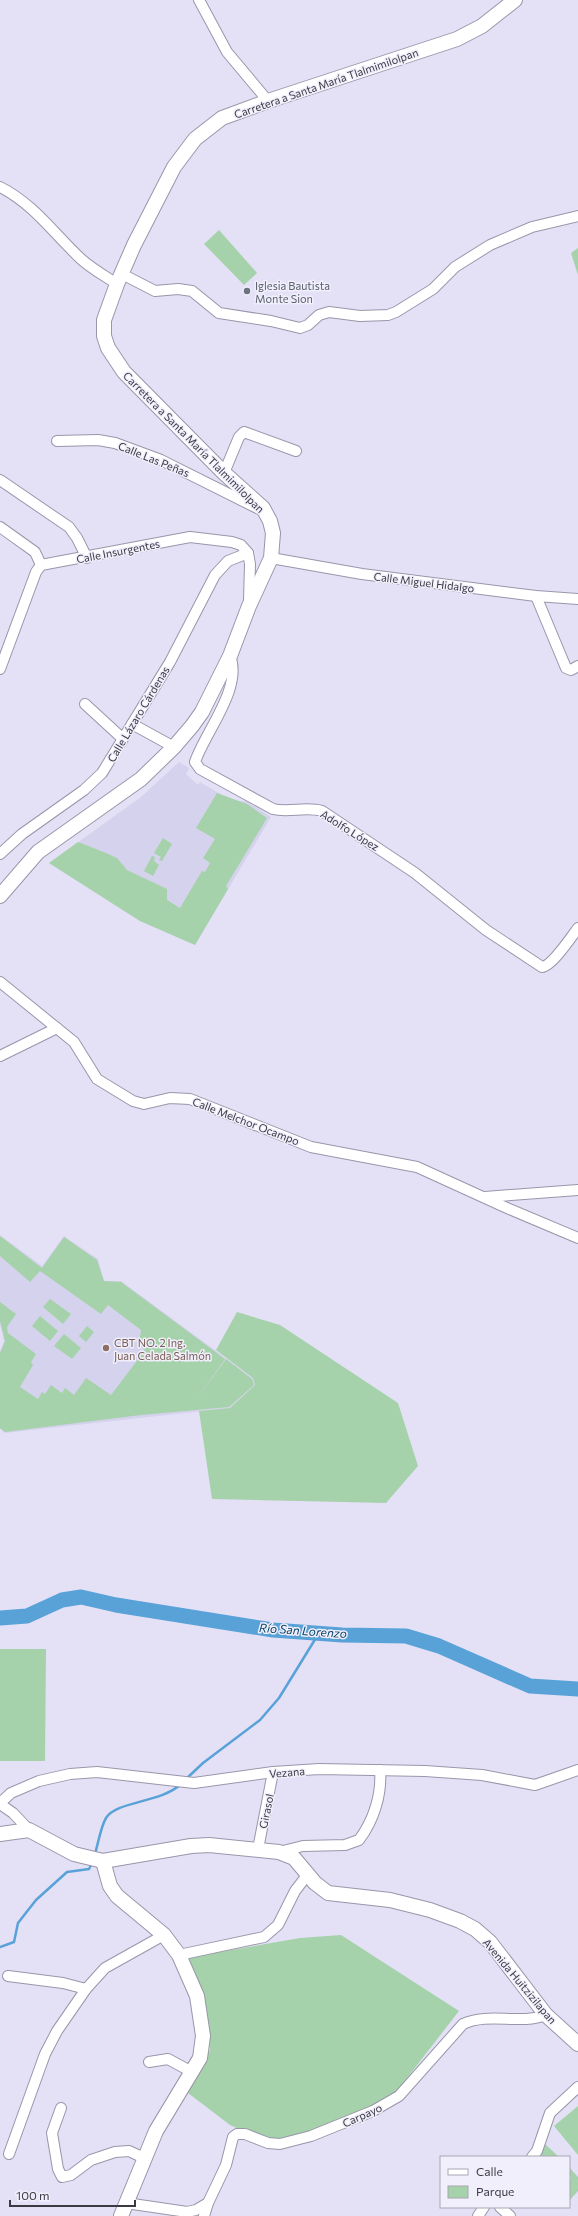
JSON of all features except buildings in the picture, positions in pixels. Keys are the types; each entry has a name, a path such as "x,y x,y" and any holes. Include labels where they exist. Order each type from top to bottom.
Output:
{"main road":[{"name":"Carretera a Santa María Tlalmimilolpan","path":"0,896 38,852 125,791 174,747 202,712 230,656 249,606 271,558 273,533 266,512 224,473 124,372 108,348 104,332 104,320 120,279 174,168 195,139 222,118 268,101 457,39 482,26 515,0"},
{"path":"0,1834 29,1830 94,1860 117,1896 164,1935 179,1955 197,1996 202,2027 202,2050 192,2072 156,2131 124,2210"},
{"name":"Avenida Huitzizilapan","path":"94,1860 191,1846 209,1845 279,1852 294,1858 315,1883 328,1893 390,1900 430,1910 460,1921 475,1929 490,1942 546,2015 578,2044"}],"street":[{"path":"199,0 227,52 268,101"},
{"path":"0,187 24,202 40,216 81,258 120,279 154,291 178,289 192,291 219,313 271,321 300,328 308,325 319,315 329,312 360,316 388,315 396,312 432,289 455,267 490,245 532,226 578,216"},
{"path":"224,473 239,437 244,432 296,451"},
{"name":"Calle Las Peñas","path":"57,442 98,440 115,443 172,465 266,512"},
{"path":"0,480 69,527 77,538 87,558"},
{"path":"0,527 35,552 41,565 36,572 0,668"},
{"name":"Calle Insurgentes","path":"41,565 87,558 190,537 232,542 241,545 248,553"},
{"path":"248,553 250,564 249,606"},
{"name":"Calle Lázaro Cárdenas","path":"0,854 22,834 91,784 110,761 122,738 173,657 215,575 228,561 248,553"},
{"name":"Calle Miguel Hidalgo","path":"271,558 332,570 536,596 578,599"},
{"path":"536,596 566,668 571,670 578,666"},
{"name":"Adolfo López","path":"230,656 233,666 230,688 214,726 197,756 195,762 200,769 272,809 284,811 310,809 322,811 415,873 486,930 542,967 546,966 559,952 578,928"},
{"path":"85,704 122,738"},
{"path":"132,724 174,747"},
{"name":"Calle Melchor Ocampo","path":"0,982 74,1042 97,1079 137,1103 153,1103 170,1098 190,1099 311,1147 335,1153 402,1162 417,1167 578,1238"},
{"path":"0,1056 57,1028"},
{"path":"483,1197 578,1190"},
{"name":"Vezana","path":"0,1803 11,1793 32,1784 70,1774 104,1772 194,1783 274,1772 319,1769 380,1770 482,1775 535,1785 578,1770"},
{"path":"279,1852 303,1846 345,1845 359,1840 376,1806 381,1790 380,1770"},
{"name":"Girasol","path":"258,1849 274,1772"},
{"path":"0,1803 13,1813 29,1830"},
{"path":"179,1955 264,1937 278,1925 295,1891 308,1874"},
{"path":"8,2154 45,2054 57,2031 86,1989 99,1973 114,1961 164,1935"},
{"path":"8,1976 63,1983 86,1989"},
{"name":"Carpayo","path":"204,2216 208,2203 226,2165 231,2143 236,2134 246,2134 274,2145 311,2136 327,2130 373,2111 393,2100 463,2024 476,2020 529,2019 546,2015"},
{"path":"149,2062 168,2060 192,2072"},
{"path":"533,2156 537,2151 550,2113 578,2088"},
{"path":"60,2108 52,2133 58,2169 62,2177 71,2175 92,2160 115,2152 129,2151 144,2158"},
{"path":"124,2210 187,2212 196,2210 208,2203"},
{"path":"501,2208 510,2216"}],"shaded area":[{"path":"179,762 189,768 186,774 198,785 200,782 237,804 239,801 246,801 271,817 195,945 140,921 49,863 141,797"},
{"path":"0,1235 42,1266 64,1236 98,1259 104,1281 121,1281 253,1378 255,1385 230,1408 5,1433 0,1429 0,1351 4,1341 0,1324"}],"green space":[{"path":"219,230 257,273 244,285 204,244"},
{"path":"578,248 578,275 571,253"},
{"path":"217,793 247,804 267,818 226,886 228,889 195,945 140,921 49,863 78,842 117,858 127,870 167,889 167,900 180,908 202,871 205,872 210,863 203,858 215,839 196,828"},
{"path":"163,838 172,844 162,861 159,860 161,857 154,853"},
{"path":"152,856 155,857 154,861 159,865 153,876 144,871"},
{"path":"0,1236 42,1268 64,1237 97,1260 104,1281 121,1282 225,1359 195,1401 226,1359 252,1379 254,1385 229,1407 141,1415 5,1432 0,1428 0,1353 5,1341 0,1321 0,1302 16,1314 7,1327 8,1333 36,1354 31,1362 33,1365 20,1387 38,1399 42,1392 45,1394 51,1385 62,1393 65,1388 74,1395 86,1378 111,1395 145,1350 139,1344 141,1330 108,1305 101,1314 40,1271 30,1282 0,1256"},
{"path":"50,1299 71,1314 63,1324 43,1307"},
{"path":"237,1312 280,1325 398,1403 418,1466 386,1503 212,1499 199,1411 230,1408 255,1385 253,1378 216,1350"},
{"path":"40,1316 58,1331 50,1341 32,1326"},
{"path":"87,1326 94,1332 86,1342 79,1336"},
{"path":"64,1334 81,1348 72,1359 54,1346"},
{"path":"0,1649 46,1649 45,1761 0,1761"},
{"path":"341,1935 459,2011 390,2100 292,2138 271,2143 230,2125 188,2093 210,2050 200,1991 187,1964 191,1957 300,1938"},
{"path":"578,2106 578,2155 554,2126"},
{"path":"544,2143 558,2156 541,2156"},
{"path":"570,2168 578,2177 578,2191 570,2200 570,2180"}],"waterway":[{"name":"Río San Lorenzo","path":"0,1618 27,1616 62,1600 81,1597 116,1605 273,1630 342,1635 406,1636 439,1646 530,1686 578,1689"},
{"path":"186,1779 203,1763 260,1720 279,1698 319,1633"},
{"path":"95,1854 104,1821 111,1812 119,1808 162,1795 181,1784"},
{"path":"0,1947 14,1942 18,1923 36,1900 67,1872 89,1869 92,1863"}],"place":[{"name":"Iglesia Bautista Monte Sion","path":"247,291"},
{"name":"CBT NO. 2 Ing. Juan Celada Salmón","path":"106,1348"}]}
